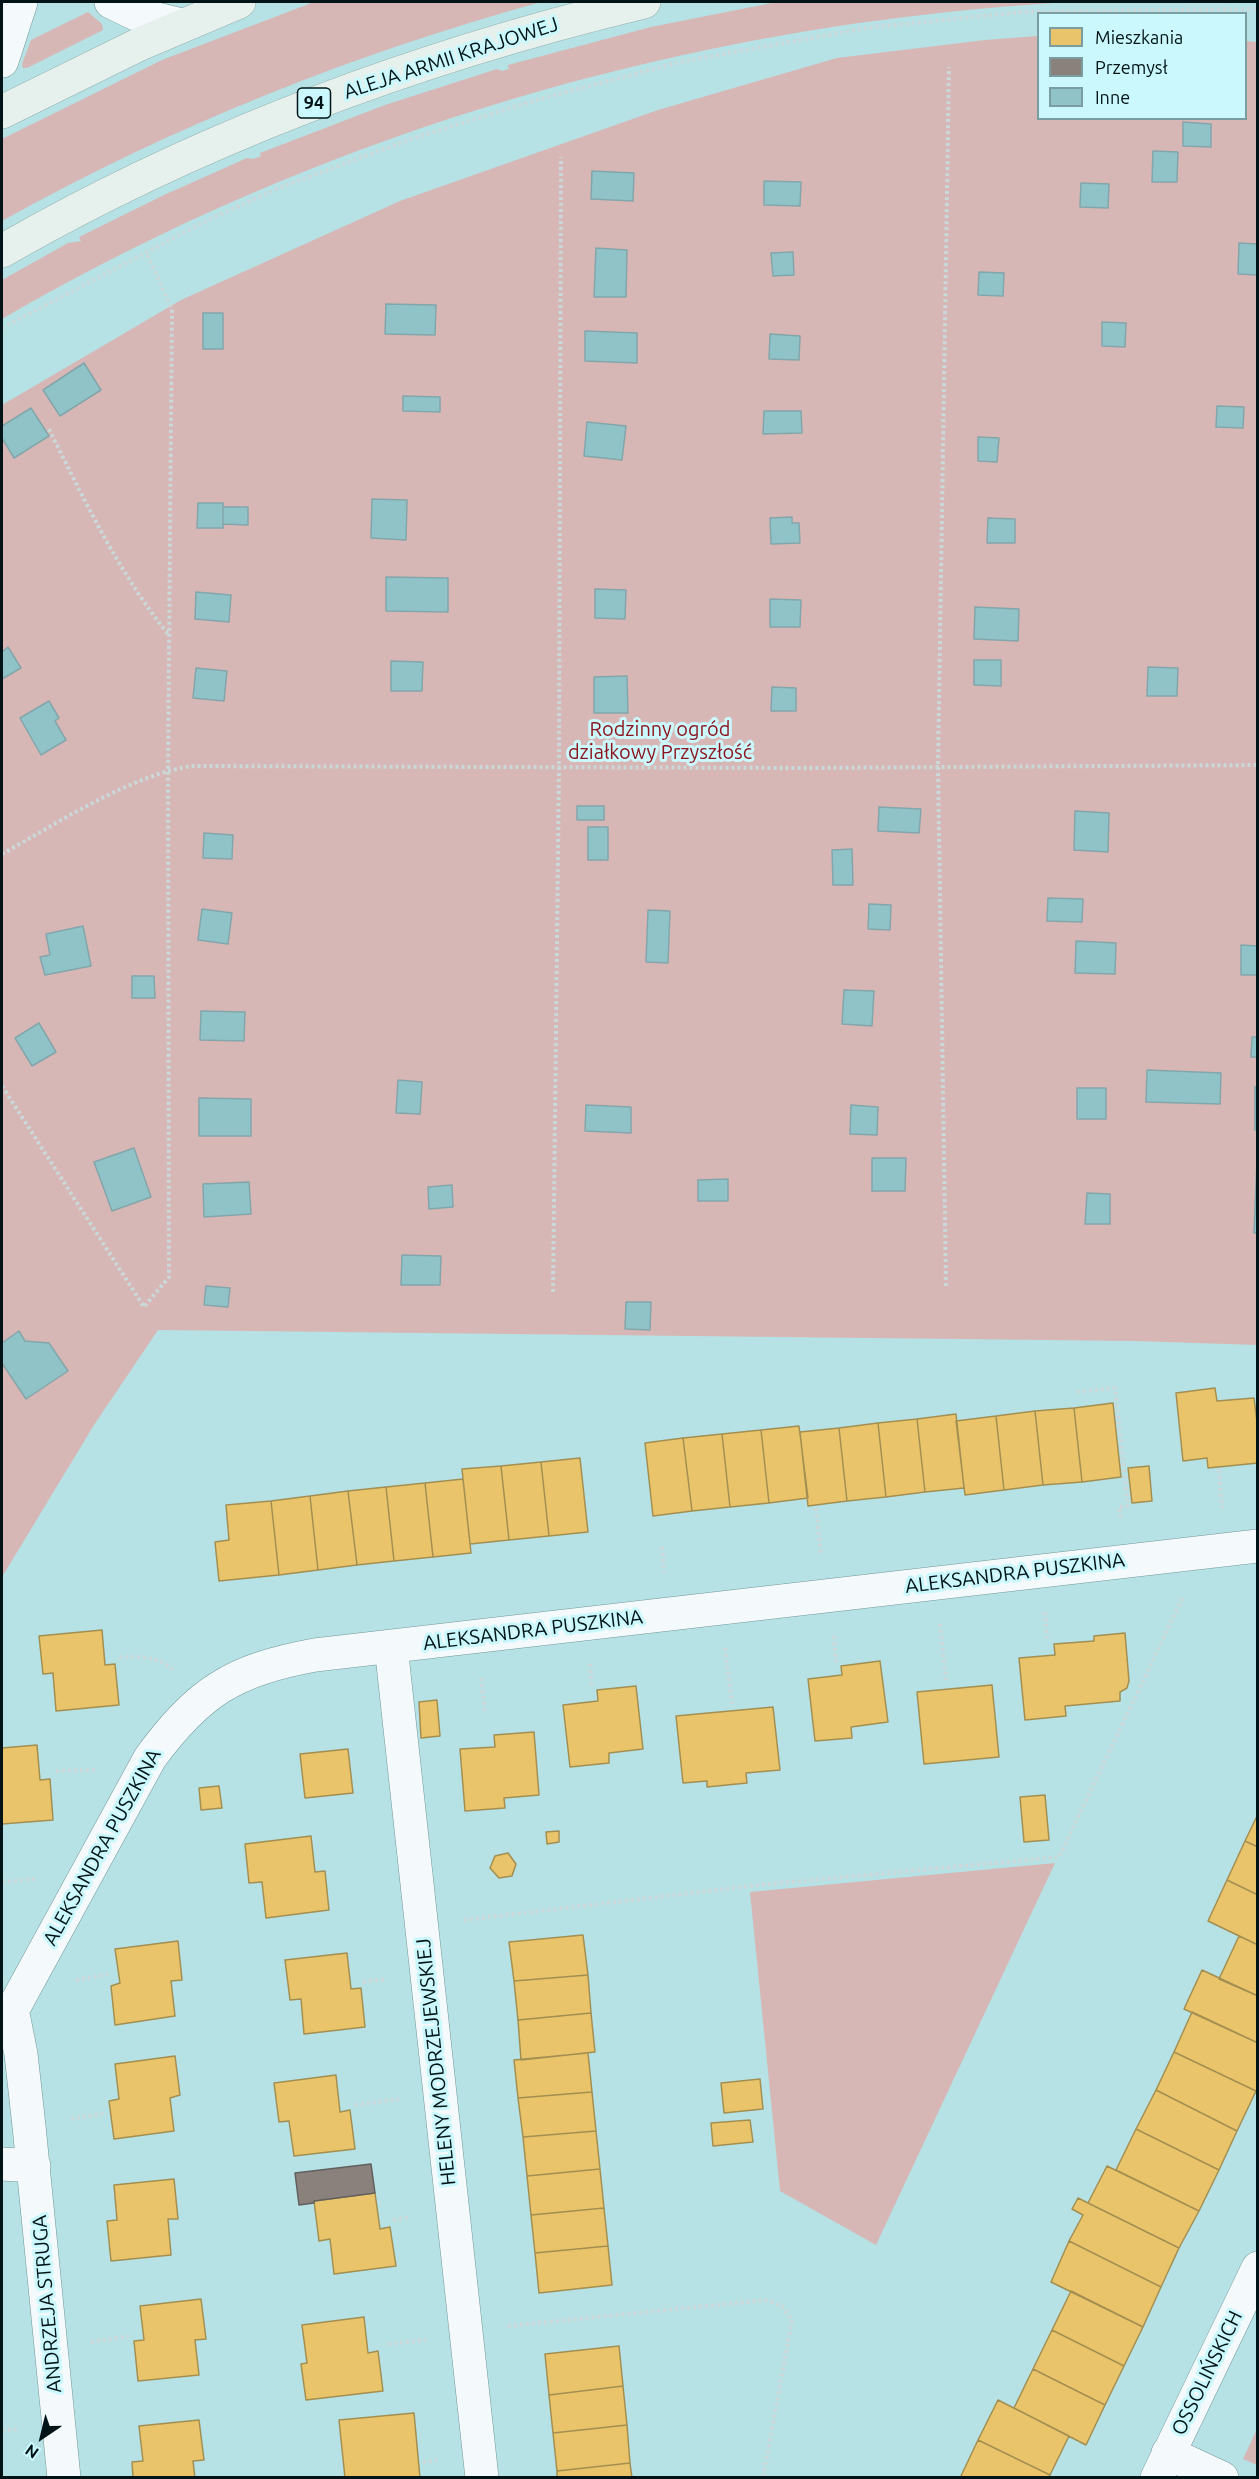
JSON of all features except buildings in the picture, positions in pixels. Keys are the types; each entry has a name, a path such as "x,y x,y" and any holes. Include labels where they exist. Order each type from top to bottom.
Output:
{"main road":[{"path":"2,112 182,25 239,2"},
{"name":"ALEJA ARMII KRAJOWEJ","path":"2,250 86,203 289,112 350,89 470,50 644,2"}],"street":[{"path":"2,61 21,2"},
{"path":"111,2 136,14 182,25"},
{"name":"ALEKSANDRA PUSZKINA","path":"7,2019 150,1758 174,1725 204,1698 237,1676 276,1662 315,1655 1257,1546"},
{"name":"HELENY MODRZEJEWSKIEJ","path":"390,1646 482,2478"},
{"name":"ANDRZEJA STRUGA","path":"7,2019 21,2054 64,2478"},
{"path":"2,2164 34,2166"},
{"name":"OSSOLIŃSKICH","path":"1163,2465 1257,2268"},
{"path":"1163,2465 1222,2478"}],"path":[{"path":"2,328 210,219 279,188 411,139 533,100 680,62 866,28 1021,12 1257,9"},
{"path":"946,1286 938,768 949,67"},
{"path":"553,1292 559,768 561,157"},
{"path":"2,1086 144,1307 169,1277 168,769 172,309 146,252"},
{"path":"49,429 87,504 145,605 170,635"},
{"path":"2,854 93,803 168,769 193,766 938,768 1257,765"},
{"path":"1077,1392 1115,1388 1128,1506 1119,1507 1122,1524"},
{"path":"1219,1470 1223,1512"},
{"path":"816,1508 821,1560"},
{"path":"662,1547 664,1580"},
{"path":"421,1924 759,1885 1059,1857 1191,1581 1190,1554"},
{"path":"936,1582 946,1680"},
{"path":"720,1607 732,1704"},
{"path":"119,1657 152,1657 167,1664 178,1676"},
{"path":"56,1772 99,1770"},
{"path":"2,1882 41,1879"},
{"path":"466,2331 766,2300 782,2306 792,2320 763,2478"}],"green space":[{"path":"314,2 541,2 401,45 265,95 132,154 2,221 2,139 162,60"},
{"path":"777,2 1070,2 930,14 791,34 653,62 518,98 384,141 253,193 126,252 2,319 2,280 68,243 81,241 79,237 164,195 247,158 253,159 261,156 260,153 385,105 497,69 502,71 509,69 508,65 651,27"},
{"path":"88,12 102,24 103,30 23,68 22,64 31,40"},
{"name":"Rodzinny ogród działkowy Przyszłość","path":"1037,36 1037,120 1247,120 1247,41 1257,42 1257,1345 1135,1341 158,1330 94,1425 2,1577 2,405 181,300 400,201 658,110 837,58"},
{"path":"1055,1863 876,2245 780,2191 750,1892"},
{"path":"1257,2429 1258,2464 1257,2465 1243,2459"}]}
